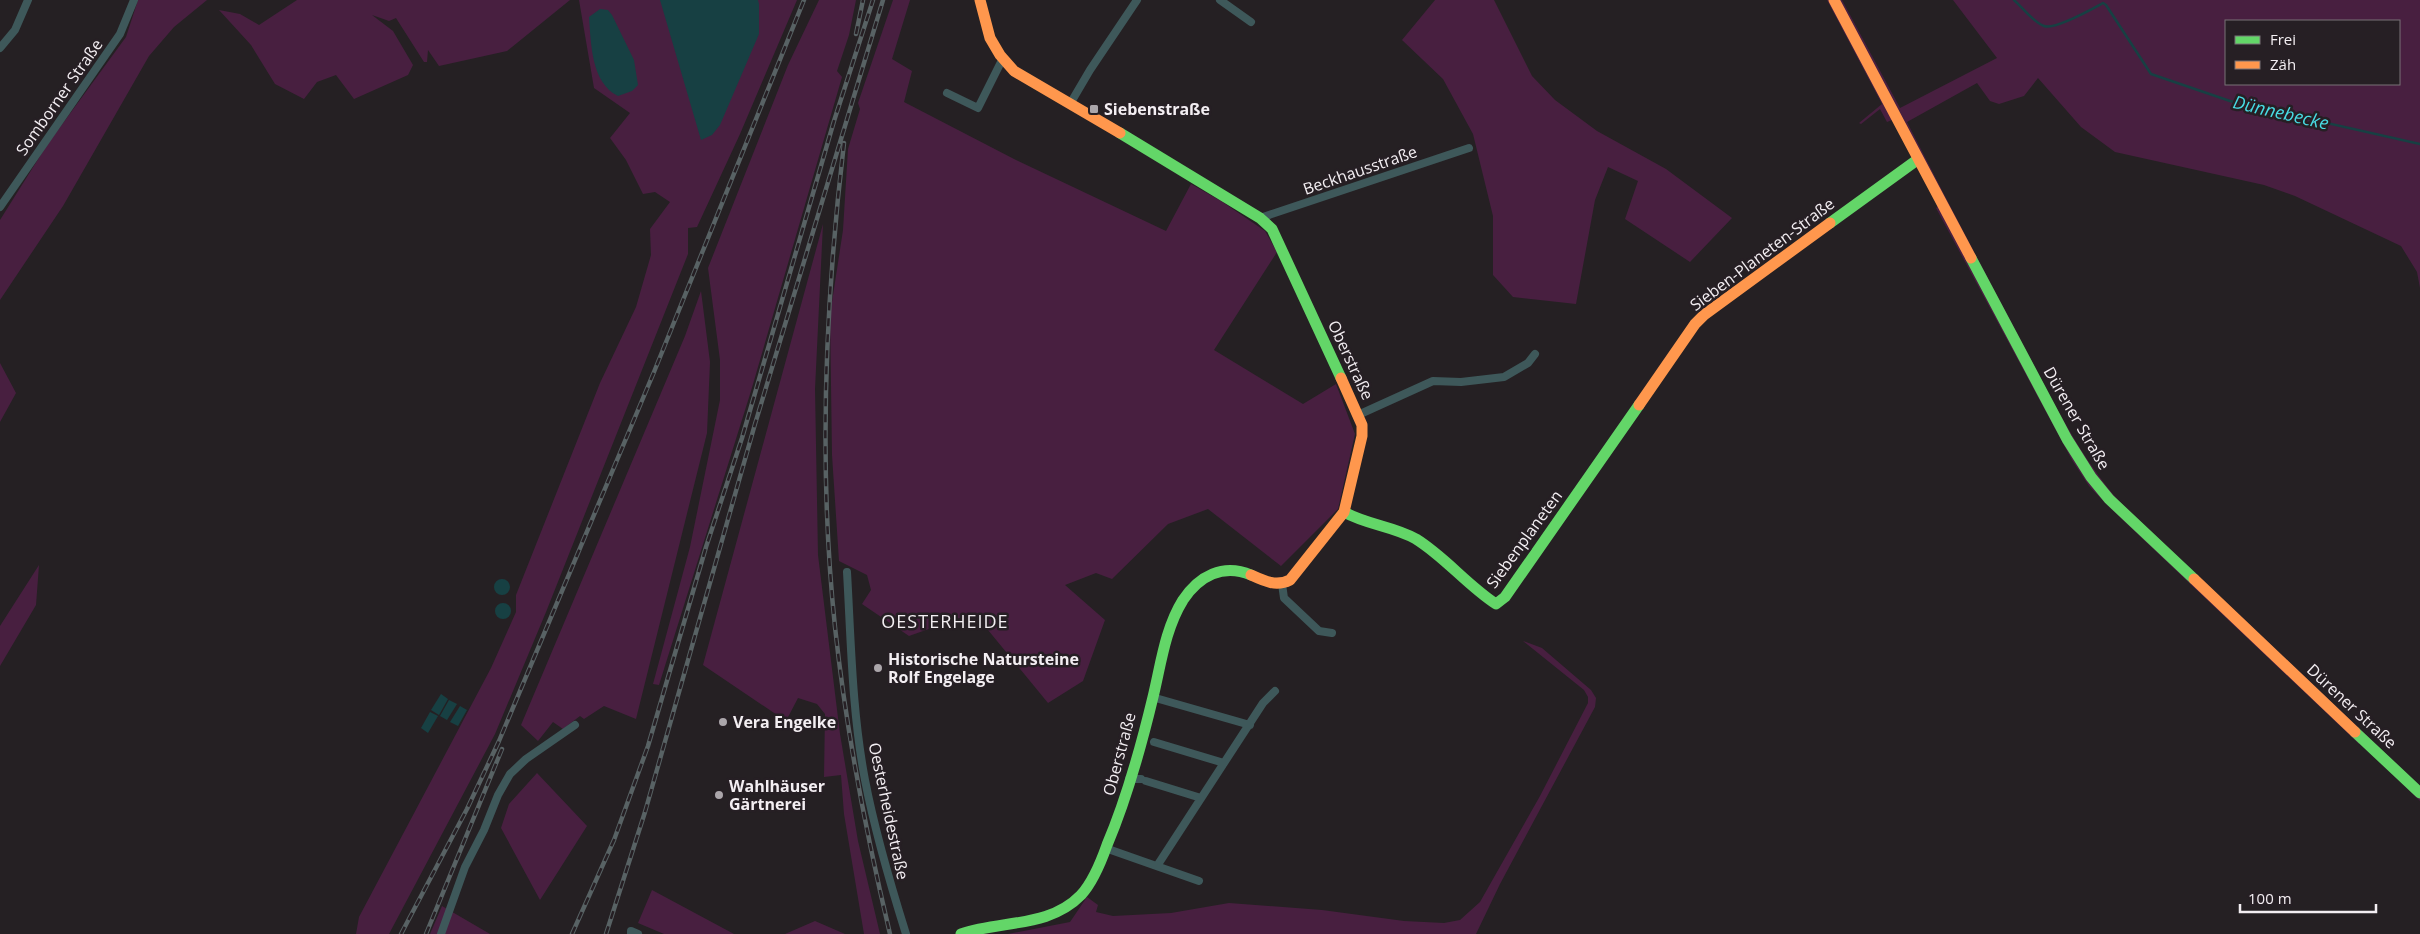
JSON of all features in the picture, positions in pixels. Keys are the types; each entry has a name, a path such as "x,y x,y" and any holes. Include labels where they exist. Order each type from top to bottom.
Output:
{"street":[{"path":"0,48 15,30 28,0"},
{"name":"Somborner Straße","path":"0,207 120,34 134,0"},
{"path":"947,93 978,108 1002,60 990,39 984,23 980,0"},
{"path":"1070,104 1090,70 1137,0"},
{"path":"1220,0 1251,22"},
{"name":"Dürener Straße","path":"1834,0 1917,160 2067,439 2091,477 2109,499 2420,793"},
{"name":"Oberstraße","path":"961,934 981,928 1054,915 1076,903 1094,877 1139,780 1152,697 1173,616 1183,598 1192,588 1214,573 1225,570 1239,571 1282,584 1290,580 1344,512 1362,436 1362,425 1358,415 1272,229 1260,218 1191,174 1014,71 1002,60"},
{"name":"Beckhausstraße","path":"1260,218 1469,148"},
{"name":"Sieben-Planeten-Straße","path":"1596,468 1695,324 1704,315 1917,160"},
{"path":"1358,415 1433,381 1461,382 1504,377 1528,363 1535,354"},
{"name":"Siebenplaneten","path":"1344,512 1404,532 1417,539 1455,568 1481,596 1496,604 1504,597 1596,468"},
{"name":"Oesterheidestraße","path":"847,572 858,738 883,861 906,934"},
{"path":"1282,584 1284,598 1319,631 1332,633"},
{"path":"1157,866 1263,703 1275,691"},
{"path":"1152,697 1250,725"},
{"path":"441,934 465,867 484,830 498,795 510,774 526,759 575,725"},
{"path":"1154,742 1224,763"},
{"path":"1139,780 1201,798"},
{"path":"1108,849 1199,881"},
{"path":"631,934 631,931 638,934"}],"shaded area":[{"path":"138,0 207,0 174,27 149,56 63,206 0,300 0,220 47,145 126,37"},
{"path":"297,0 570,0 507,51 439,66 428,50 427,62 424,62 396,18 389,21 372,15 393,31 413,65 408,75 354,99 336,75 317,82 304,99 275,84 251,45 219,10 240,14 259,25"},
{"path":"579,0 797,0 740,134 697,227 688,228 688,254 546,612 495,734 389,934 356,934 359,917 491,668 516,612 516,595 600,383 636,307 651,255 650,229 670,202 655,192 643,194 626,160 610,138 630,113 594,88"},
{"path":"819,0 856,0 849,35 837,71 842,77 751,391 659,685 653,684 690,547 720,400 720,360 708,268 788,65"},
{"path":"893,0 910,0 892,59 912,71 904,102 1014,159 1166,231 1191,184 1221,201 1265,231 1277,252 1214,350 1303,404 1336,384 1355,434 1338,509 1281,566 1208,509 1168,524 1112,579 1096,573 1065,585 1105,620 1083,681 1048,703 974,613 909,636 862,604 871,590 867,575 839,561 832,455 830,315 843,230 848,149 860,109 858,103"},
{"path":"1435,0 1494,0 1532,76 1555,100 1597,131 1666,169 1732,218 1690,262 1625,219 1638,181 1608,167 1595,200 1576,304 1513,297 1493,275 1493,216 1473,134 1443,79 1402,40"},
{"path":"1827,0 1842,0 1900,108 1997,58 1953,0 2420,0 2420,288 2417,272 2401,246 2295,196 2264,185 2115,152 2081,127 2038,78 2024,96 1999,104 1990,101 1977,83 1907,122 2053,402 2077,443 2104,483 2119,501 2420,786 2420,801 2407,786 2360,742 2359,744 2089,486 2072,460 1936,208 1944,201 1892,120 1887,122 1880,109 1861,124 1859,123 1882,104"},
{"path":"823,224 815,389 818,555 840,734 858,841 880,934 864,934 844,814 841,775 824,777 825,714 817,704 798,698 786,721 703,665"},
{"path":"701,291 710,362 707,433 636,719 604,706 584,719 580,716 563,729 553,722 538,741 521,725 685,336"},
{"path":"0,363 16,393 0,422"},
{"path":"39,565 36,605 0,666 0,626"},
{"path":"1523,641 1542,648 1591,690 1596,698 1595,707 1500,884 1476,934 1008,934 1070,922 1087,897 1098,905 1096,912 1113,916 1171,913 1229,903 1322,910 1404,921 1444,923 1460,920 1480,902 1540,796 1588,703 1588,697 1584,690"},
{"path":"537,773 587,826 540,900 501,828 509,804"},
{"path":"652,890 734,934 664,934 638,923"},
{"path":"442,906 490,934 430,934"},
{"path":"815,921 845,934 785,934"}],"water":[{"path":"660,0 758,0 759,34 720,125 712,135 701,140"},
{"path":"600,9 608,10 612,15 634,60 638,85 632,91 618,96 602,82 594,61 589,17"},
{"path":"499,579 505,579 510,584 508,593 499,595 494,590 494,584"},
{"path":"500,603 506,603 511,608 509,617 500,619 495,614 495,608"},
{"path":"441,694 448,699 439,715 431,710"},
{"path":"449,700 457,704 447,720 440,716"},
{"path":"460,706 467,710 458,726 450,722"},
{"path":"430,712 438,716 428,733 421,728"}],"waterway":[{"name":"Dünnebecke","path":"2014,0 2044,26 2056,25 2074,18 2103,3 2151,74 2230,101 2420,144"}],"railway":[{"path":"401,934 467,809 499,741 654,372 804,0"},
{"path":"856,34 863,0"},
{"path":"572,934 614,840 648,746 706,547 742,438 834,121 873,0"},
{"path":"606,934 645,812 755,424 883,0"},
{"path":"844,143 832,263 826,384 825,445 830,566 835,627 851,743 865,820 890,934"},
{"path":"426,934 502,749"}],"traffic: fast":[{"path":"1120,133 1260,218 1272,229 1341,378"},
{"path":"1830,223 1917,160"},
{"path":"1971,258 2067,439 2091,477 2109,499 2194,579"},
{"path":"1344,512 1416,539 1437,554 1496,604 1505,597 1639,405"},
{"path":"961,934 1040,918 1068,906 1081,895 1093,878 1099,865 1127,791 1144,735 1164,647 1177,611 1189,592 1204,578 1221,571 1231,570 1251,575"},
{"path":"2355,732 2420,793"}],"traffic: slow":[{"path":"980,0 990,38 1000,55 1014,71 1120,133"},
{"path":"1834,0 1971,258"},
{"path":"1639,405 1695,324 1704,315 1830,223"},
{"path":"1251,575 1275,583 1290,580 1344,512 1362,436 1362,425 1341,378"},
{"path":"2194,579 2355,732"}],"place":[{"name":"Siebenstraße","path":"1094,109"},
{"name":"Historische Natursteine Rolf Engelage","path":"878,668"},
{"name":"Vera Engelke","path":"723,722"},
{"name":"Wahlhäuser Gärtnerei","path":"719,795"}],"district":[{"name":"OESTERHEIDE","path":"945,621"}]}
